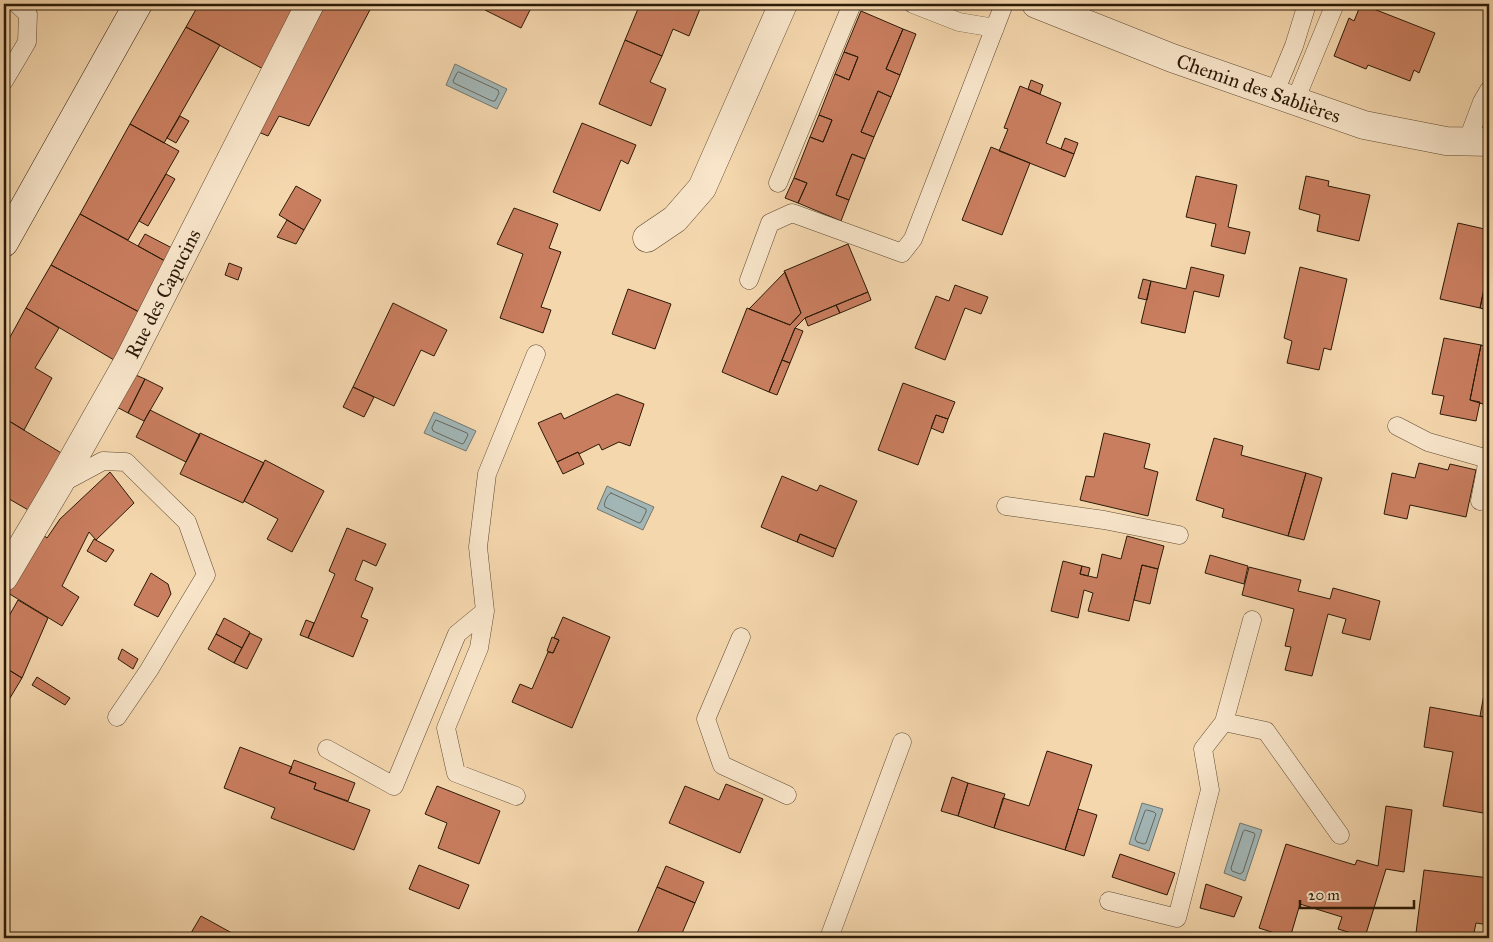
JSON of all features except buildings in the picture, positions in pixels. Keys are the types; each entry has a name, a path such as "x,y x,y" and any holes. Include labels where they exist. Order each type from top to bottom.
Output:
{"street":[{"path":"4,243 138,4"},
{"name":"Rue des Capucins","path":"4,577 128,362 310,4"},
{"path":"647,238 675,219 702,188 783,4"},
{"name":"Chemin des Sablières","path":"1036,4 1172,58 1364,126 1446,141 1478,142"}],"lane":[{"path":"4,81 27,42 28,14 17,4"},
{"path":"778,183 852,4"},
{"path":"913,4 959,22 995,28"},
{"path":"748,280 770,223 792,213 902,253 913,239 1004,4"},
{"path":"1285,98 1294,46 1307,4"},
{"path":"1285,98 1335,4"},
{"path":"1478,142 1482,102 1489,90"},
{"path":"516,796 456,773 446,728 479,648 485,611 478,547 486,474 536,354"},
{"path":"1397,426 1428,442 1488,459 1480,501"},
{"path":"59,484 103,461 126,462 187,522 206,575 149,670 117,717"},
{"path":"1006,506 1104,520 1179,535"},
{"path":"327,749 394,786 457,634 485,611"},
{"path":"1109,901 1177,918 1210,790 1203,748 1224,722 1252,620"},
{"path":"741,638 706,718 722,765 787,795"},
{"path":"1224,722 1266,731 1340,835"},
{"path":"829,938 902,742"}],"water":[{"path":"455,64 507,89 497,109 446,85"},
{"path":"434,412 476,431 466,451 424,433"},
{"path":"607,486 654,507 643,530 597,509"},
{"path":"1142,803 1163,809 1149,851 1129,844"},
{"path":"1240,823 1262,830 1245,881 1224,873"}]}
